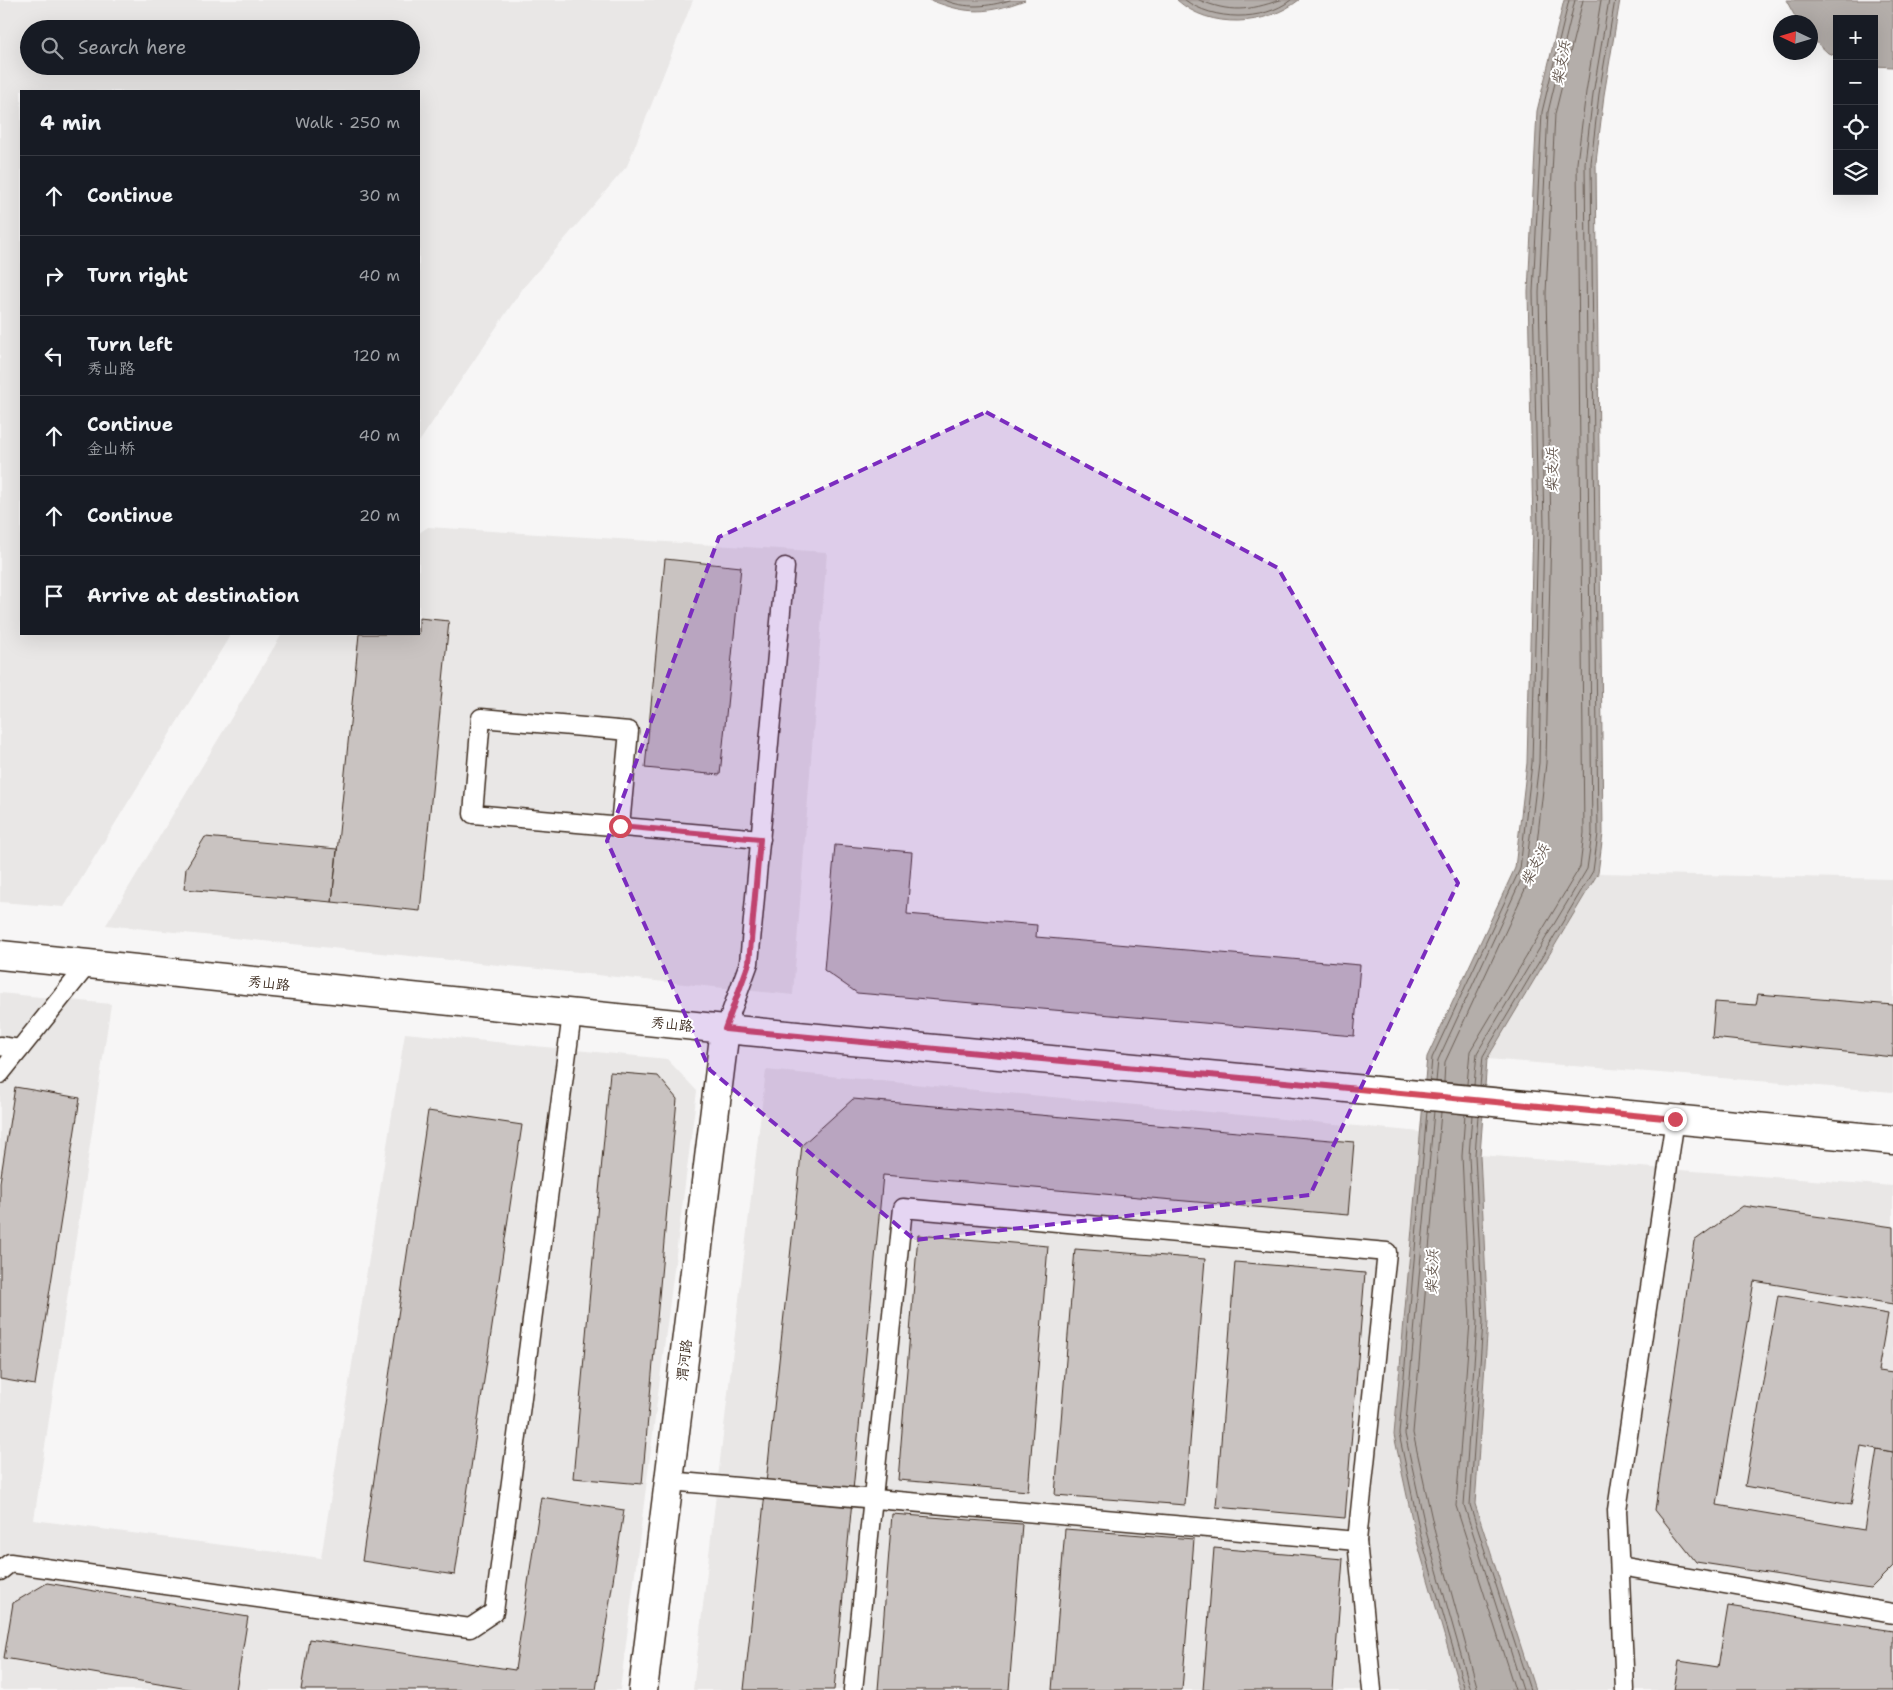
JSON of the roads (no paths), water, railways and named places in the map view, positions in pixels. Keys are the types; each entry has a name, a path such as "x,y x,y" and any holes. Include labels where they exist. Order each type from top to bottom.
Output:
{"street":[{"name":"秀山路","path":"0,955 725,1029 1893,1140"},
{"name":"渭河路","path":"643,1690 725,1029"}],"lane":[{"path":"725,1029 749,963 785,567"},
{"path":"620,826 629,731 481,718 473,814 760,839"},
{"path":"0,1074 88,964"},
{"path":"0,1570 10,1563 470,1628 494,1612 572,1014"},
{"path":"0,1046 20,1049"},
{"path":"1625,1690 1617,1510 1675,1119"},
{"path":"853,1690 903,1208 1387,1252 1357,1541 1372,1690"},
{"path":"669,1480 1357,1541"},
{"path":"1620,1566 1893,1613"}],"water":[{"path":"930,0 1025,0 1000,8 978,11 956,8"},
{"path":"1177,0 1299,0 1286,9 1271,15 1238,21 1221,20 1205,16 1190,10"},
{"name":"柴支浜","path":"1564,0 1620,0 1604,95 1596,162 1603,834 1598,873 1487,1059 1480,1155 1488,1322 1475,1504 1535,1690 1460,1690 1416,1538 1394,1435 1427,1057 1515,868 1527,763 1533,526 1528,292 1537,111"},
{"path":"1786,0 1893,0 1893,67 1878,66 1878,15 1833,15 1833,55 1828,53 1818,44 1818,15 1794,15"}]}
